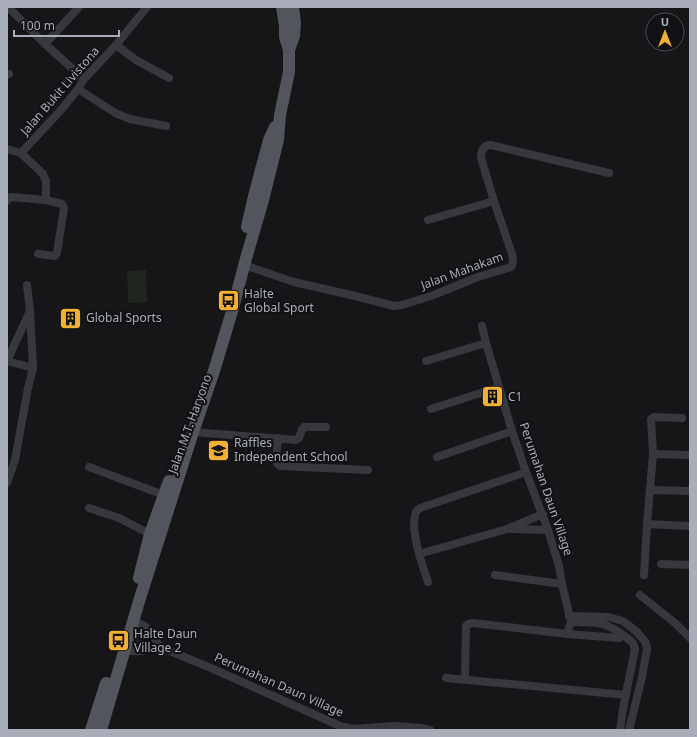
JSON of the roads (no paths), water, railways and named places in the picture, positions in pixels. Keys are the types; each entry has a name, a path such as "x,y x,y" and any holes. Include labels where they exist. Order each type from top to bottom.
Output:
{"main road":[{"name":"Jalan M.T. Haryono","path":"130,621 150,534 205,384 263,200 278,140 280,115 289,72 289,50 285,36 282,7"},
{"name":"Jalan M.T. Haryono","path":"289,50 294,36 295,23 293,7"},
{"name":"Jalan M.T. Haryono","path":"91,730 130,621 140,598 214,371 233,308 244,257"},
{"name":"Jalan M.T. Haryono","path":"101,730 121,649"}],"street":[{"path":"8,7 45,44 84,79"},
{"path":"45,44 79,7"},
{"name":"Jalan Bukit Livistona","path":"21,153 61,110 84,79 116,45 147,7"},
{"path":"116,45 136,60 169,78"},
{"path":"78,89 117,114 130,119 166,126"},
{"name":"Jalan Mahakam","path":"244,257 294,282 351,294 394,306 402,306 513,264 514,260 481,158 483,148 487,145 609,173"},
{"path":"7,149 21,153 44,174 46,180 46,200"},
{"path":"7,201 10,197 46,200 62,204 64,208 57,253 55,256 38,254"},
{"path":"428,220 494,201"},
{"path":"7,483 11,459 33,368 27,285"},
{"path":"30,311 7,361 33,368"},
{"name":"Perumahan Daun Village","path":"482,326 512,432 543,514 559,566 570,619"},
{"path":"426,361 486,343"},
{"path":"431,409 500,387"},
{"path":"644,575 653,454 651,419 654,417 682,418"},
{"path":"193,432 296,440 299,438 304,427 326,427"},
{"path":"437,457 512,432"},
{"path":"278,438 276,460 280,466 368,470"},
{"path":"653,454 690,455"},
{"path":"89,467 164,496"},
{"path":"428,582 419,554 414,529 415,514 417,510 526,472"},
{"path":"650,490 690,491"},
{"path":"89,508 119,518 150,534"},
{"path":"419,554 507,529 543,514"},
{"path":"647,524 690,526"},
{"path":"507,529 548,530"},
{"path":"660,564 690,565"},
{"path":"495,575 562,584"},
{"path":"640,595 675,623 690,638"},
{"path":"570,619 608,617 623,621 637,632 646,643 647,649 643,670 629,730"},
{"path":"568,634 570,619"},
{"path":"570,619 607,626 619,632 634,643 635,649 620,730"},
{"path":"121,649 141,651 160,647 147,628 143,625 130,621"},
{"path":"465,679 466,626 468,624 473,623 568,634 619,638"},
{"name":"Perumahan Daun Village","path":"160,647 211,668 340,726 353,729 394,726 430,730"},
{"path":"446,678 626,695"}],"place":[{"name":"Halte Global Sport","path":"228,301"},
{"name":"Global Sports","path":"71,318"},
{"name":"C1","path":"492,397"},
{"name":"Raffles Independent School","path":"219,450"},
{"name":"Halte Daun Village 2","path":"119,641"}]}
